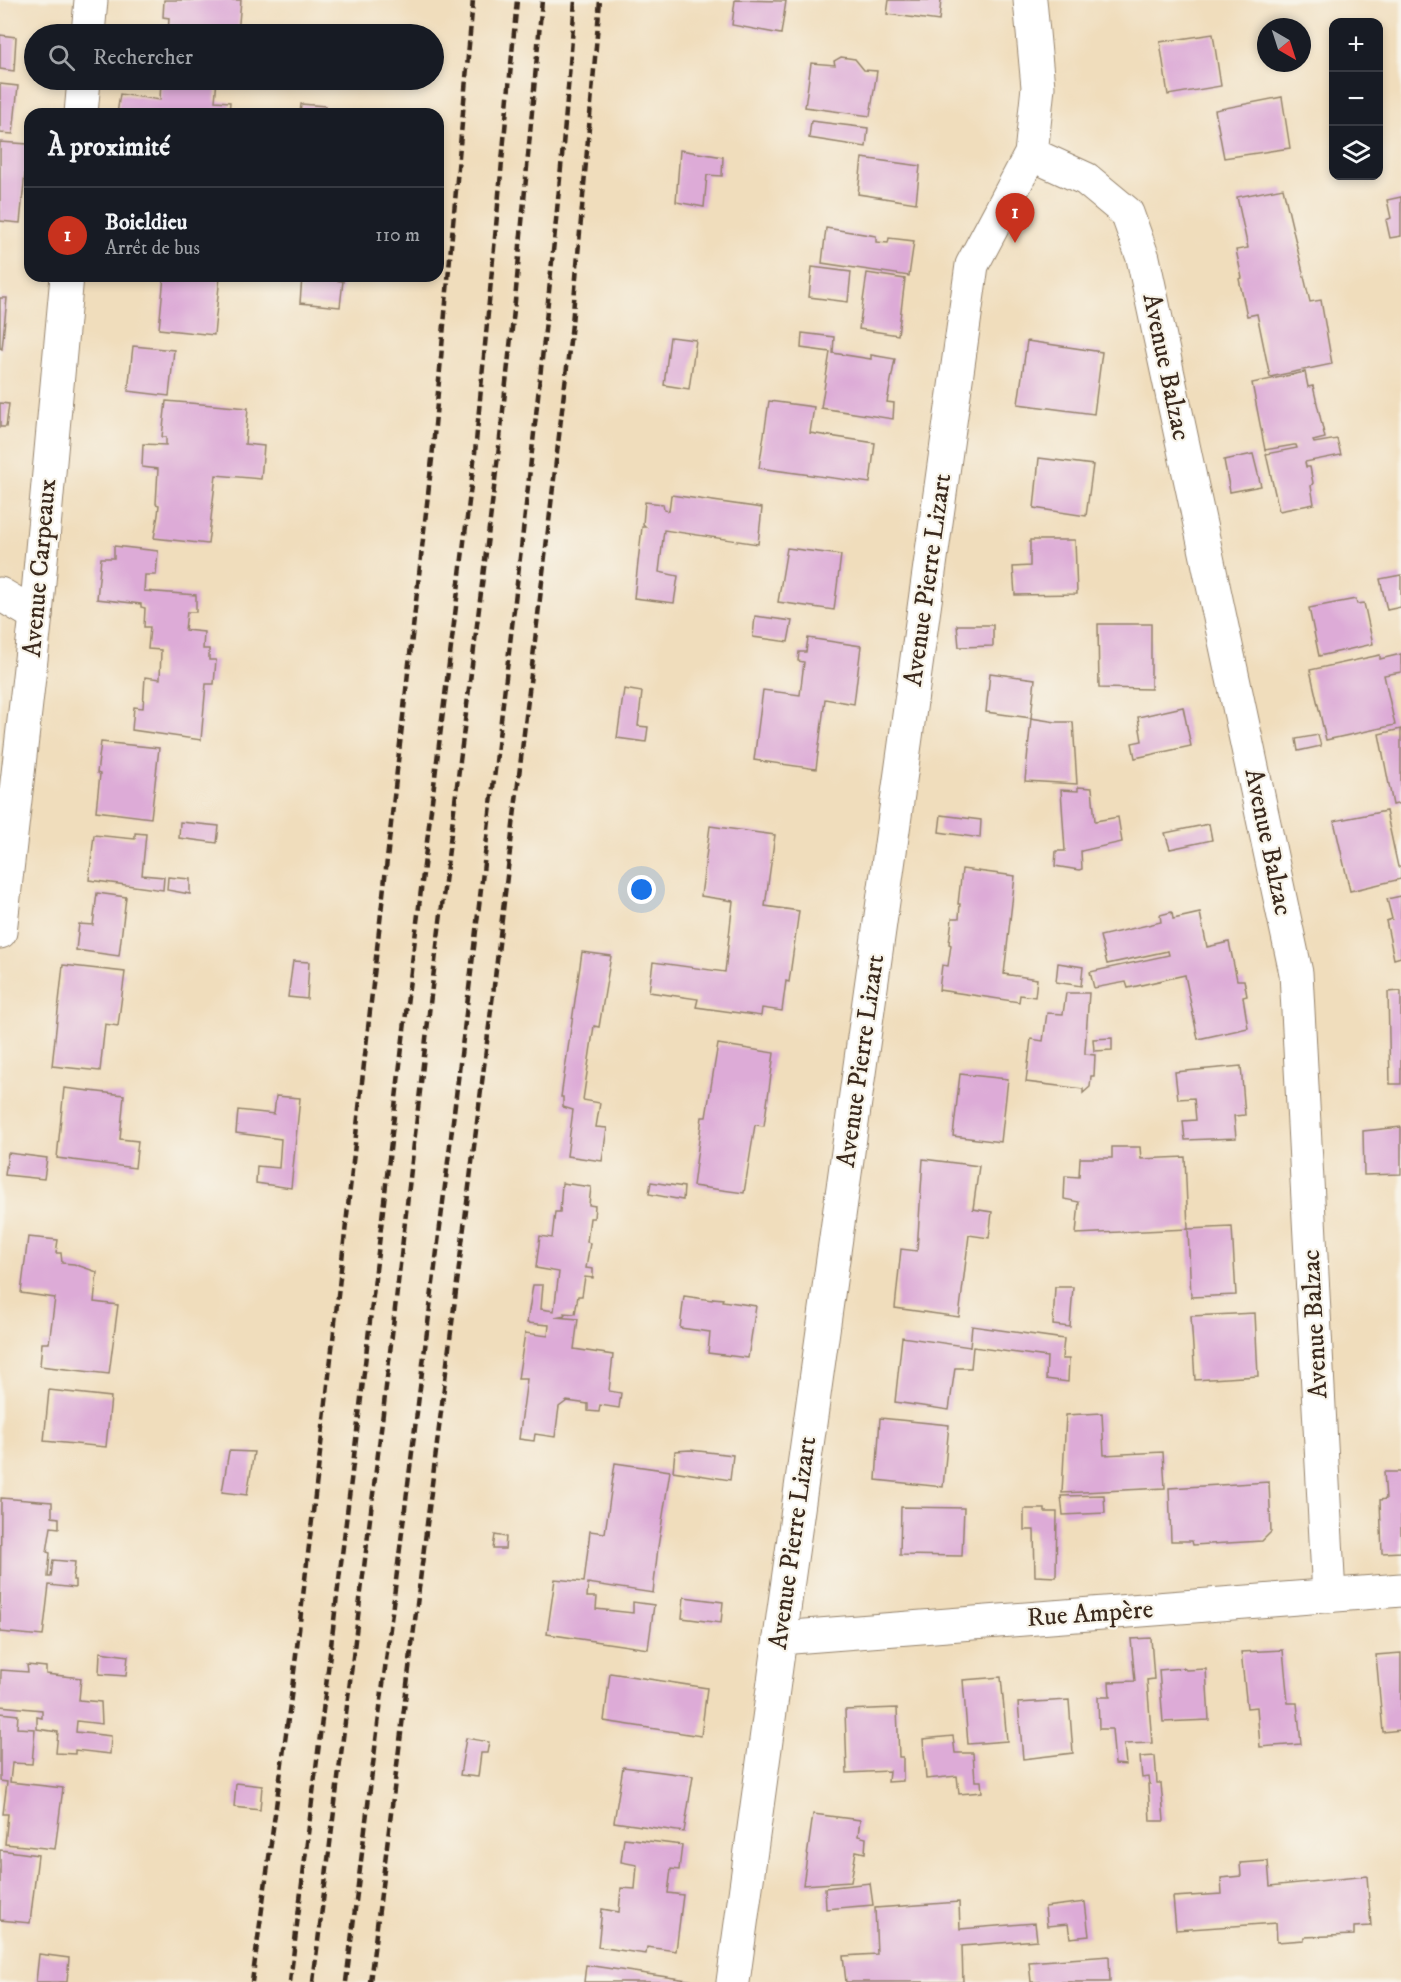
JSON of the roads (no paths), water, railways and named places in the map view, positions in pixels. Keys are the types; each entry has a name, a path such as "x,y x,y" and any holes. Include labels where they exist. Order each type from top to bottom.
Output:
{"street":[{"path":"89,24 91,0"},
{"path":"1030,0 1038,87 1031,154"},
{"path":"82,108 83,90"},
{"name":"Avenue Balzac","path":"1031,154 1086,179 1127,213 1143,258 1296,973 1329,1596"},
{"name":"Avenue Pierre Lizart","path":"734,1982 972,265 1031,154"},
{"name":"Avenue Carpeaux","path":"0,932 36,615 66,282"},
{"path":"0,594 36,615"},
{"name":"Rue Ampère","path":"780,1638 1401,1590"}],"railway":[{"path":"252,1982 291,1697 325,1411 432,459 473,0"},
{"path":"290,1982 475,453 517,0"},
{"path":"313,1982 498,456 515,301 542,0"},
{"path":"346,1982 512,629 547,315 575,0"},
{"path":"370,1982 494,986 572,324 600,0"}],"place":[{"name":"Boieldieu","path":"1015,243"}]}
